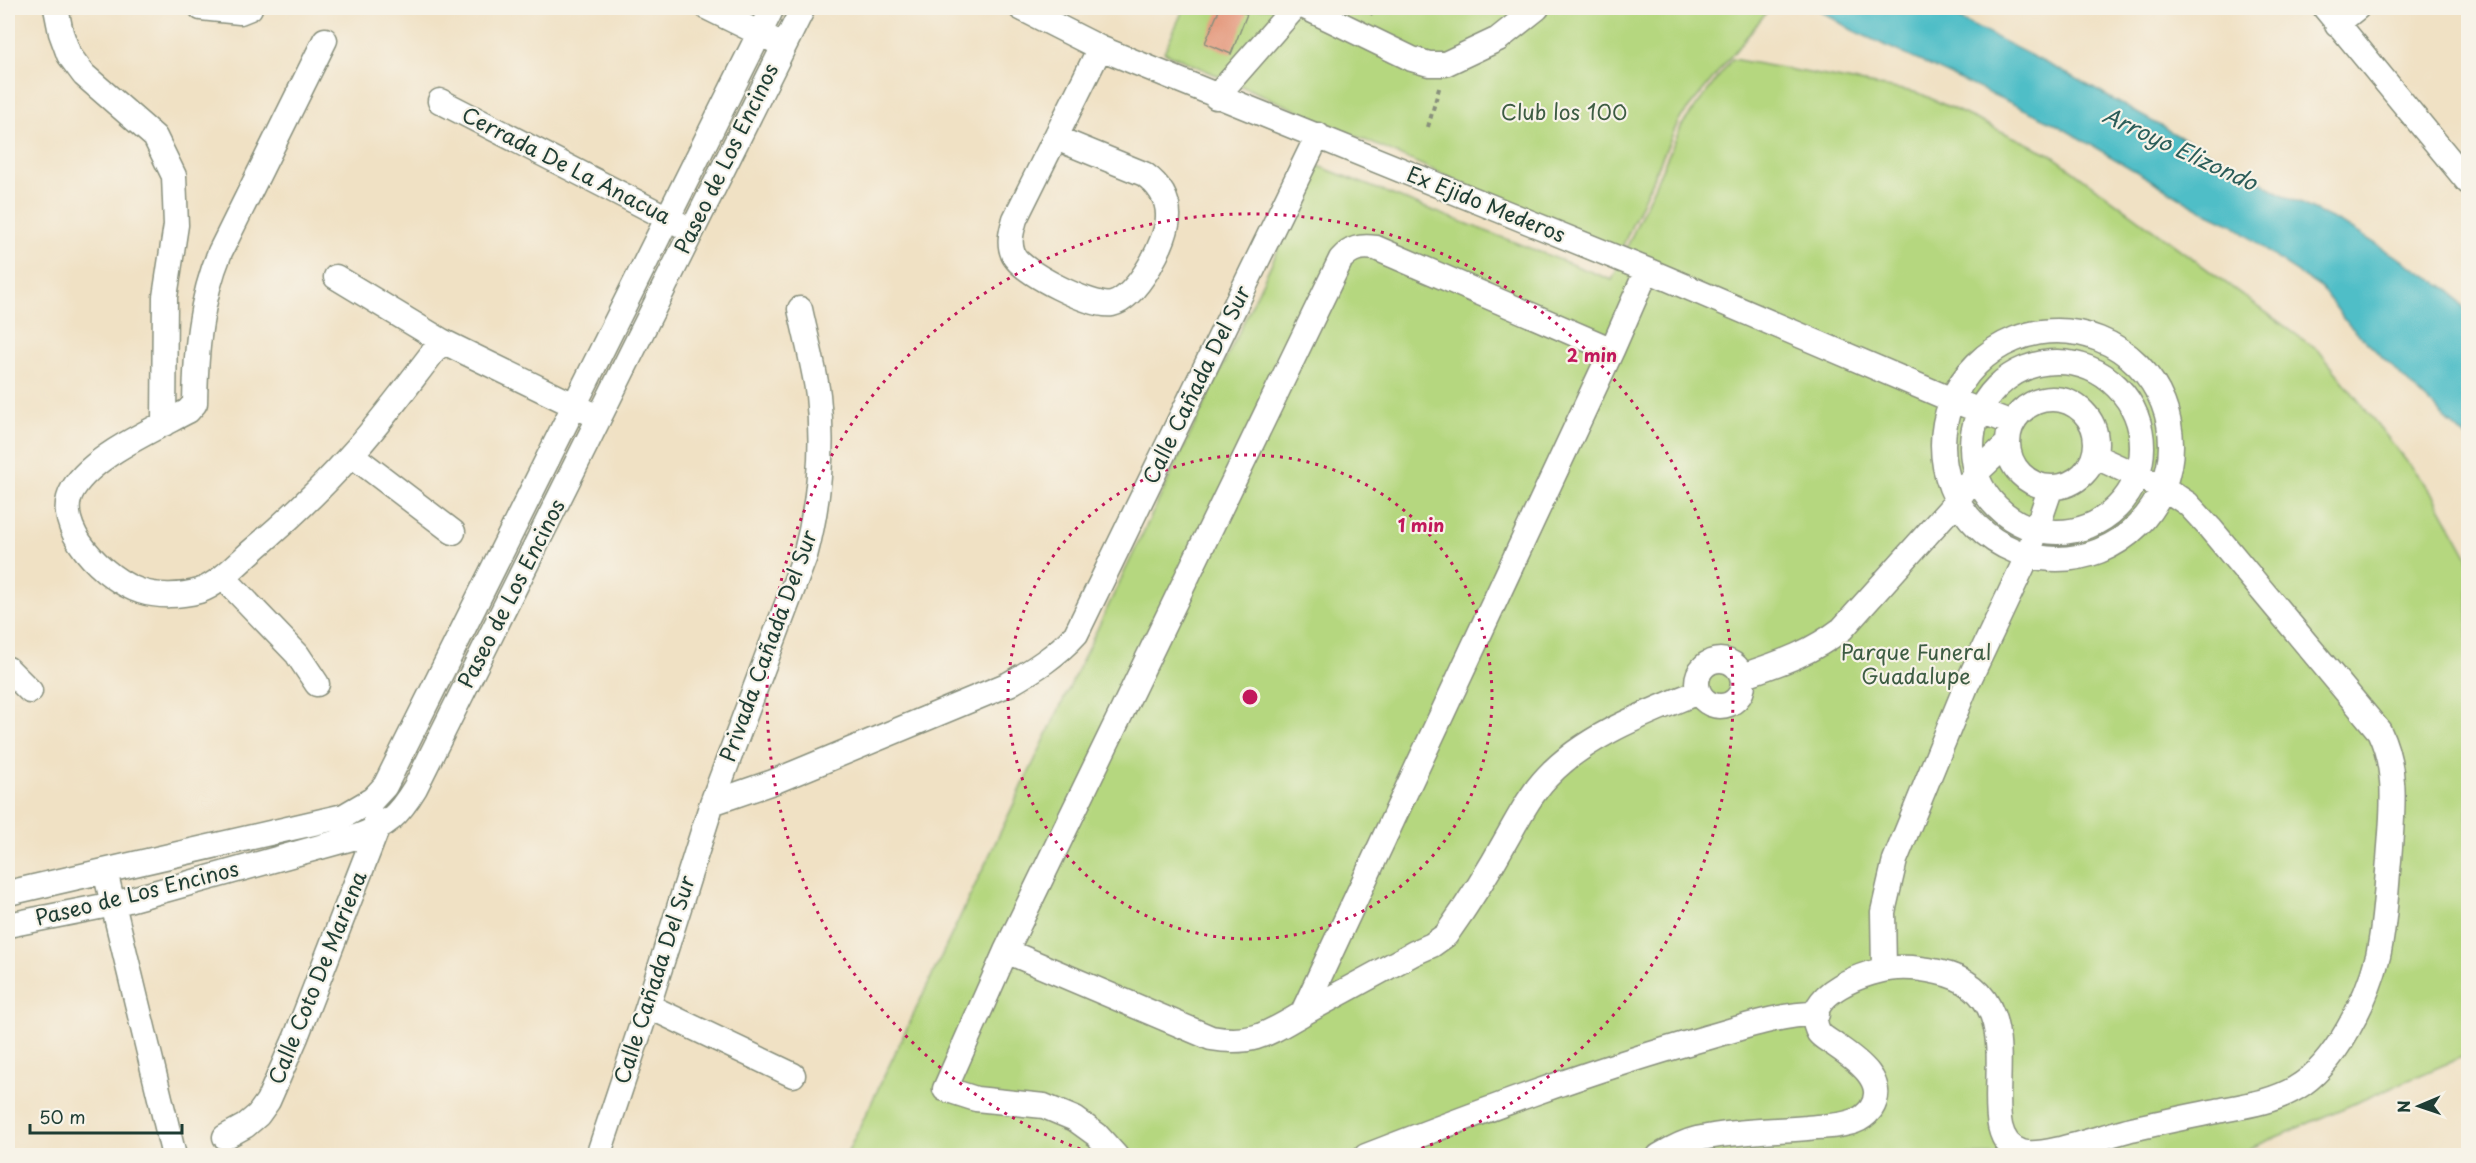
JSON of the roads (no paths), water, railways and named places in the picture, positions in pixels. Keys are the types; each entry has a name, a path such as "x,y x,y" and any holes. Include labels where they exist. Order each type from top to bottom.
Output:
{"street":[{"path":"56,8 61,33 69,55 84,75 155,137 174,176 176,225 165,297 164,424"},
{"path":"201,8 240,12 250,8"},
{"path":"708,8 783,45"},
{"name":"Paseo de Los Encinos","path":"8,893 323,822 344,816 373,799 385,786 772,8"},
{"name":"Paseo de Los Encinos","path":"8,925 114,904 377,829 393,819 415,788 803,8"},
{"name":"Ex Ejido Mederos","path":"1021,8 1100,48 1216,97 1318,135 1647,270 1980,411 2010,433"},
{"path":"1216,97 1294,8"},
{"path":"1307,8 1412,59 1429,64 1445,64 1498,39 1537,8"},
{"path":"2357,8 2331,16 2469,182"},
{"path":"325,40 220,252 209,279 202,305 195,403 188,411 99,461 84,474 72,490 66,505 68,519 78,541 110,575 141,591 168,595 199,591 223,576 282,525 352,455 442,342"},
{"path":"1056,138 1144,174 1156,183 1166,203 1168,215 1164,239 1131,293 1111,304 1095,303 1038,277 1016,260 1010,243 1015,219 1100,48"},
{"name":"Cerrada De La Anacua","path":"440,101 692,231"},
{"name":"Calle Cañada Del Sur","path":"598,1155 648,1006 711,803 773,782 1009,684 1060,652 1076,634 1318,135"},
{"path":"1116,1155 1097,1135 1075,1119 1044,1106 976,1099 945,1089 1006,951 1341,259 1348,251 1366,246 1376,248 1612,350"},
{"path":"1302,1014 1612,350 1647,270"},
{"path":"336,278 442,342 600,417"},
{"name":"Privada Cañada Del Sur","path":"711,803 805,556 815,519 820,473 818,394 800,309"},
{"path":"2066,330 2101,339 2132,357 2155,384 2169,417 2172,453 2164,488 2148,517 2113,546 2093,555 2060,561 2026,557 1999,545 1975,526 1957,501 1945,468 1943,434 1952,400 1970,369 1998,346 2031,333 2066,330"},
{"path":"2055,362 2078,364 2100,373 2118,388 2132,407 2140,429 2142,452 2138,475 2126,497 2109,515 2087,528 2063,533 2036,529 2011,519 1989,499 1976,473 1972,452 1974,431 1980,411 1993,391 2010,376 2032,366 2055,362"},
{"path":"1006,951 1211,1038 1231,1041 1249,1040 1267,1034 1432,945 1446,935 1530,800 1547,776 1571,756 1591,742 1646,714 1698,692 1711,705 1727,705 1740,695 1742,676 1799,656 1821,645 1842,629 1957,501 1976,473 2010,433 2021,411 2033,403 2047,399 2068,402 2085,414 2093,427 2096,441 2094,456 2087,469 2077,479 2064,485 2050,487 2034,483 2020,474 2011,459 2010,433"},
{"path":"352,455 453,532"},
{"path":"1659,1155 1694,1140 1722,1135 1837,1125 1858,1121 1869,1112 1875,1100 1875,1082 1868,1072 1821,1036 1816,1014 1821,1001 1833,990 1850,981 1884,969 1900,967 1942,972 1970,984 1981,995 1996,1022 1999,1041 1998,1122 2004,1137 2013,1148 2024,1153 2059,1148 2122,1131 2245,1106 2285,1093 2313,1076 2330,1060 2349,1029 2377,958 2382,931 2393,810 2393,778 2386,745 2379,731 2188,504 2164,488 2094,456"},
{"path":"1884,969 1883,912 1895,860 1967,684 2026,557 2050,487"},
{"path":"223,576 297,654 317,684"},
{"path":"8,669 30,691"},
{"name":"Calle Coto De Mariena","path":"225,1137 245,1126 258,1115 268,1101 296,1037 377,829 373,799"},
{"path":"105,871 174,1155"},
{"path":"648,1006 793,1074"},
{"path":"1366,1155 1500,1104 1662,1050 1791,1014 1816,1014"}],"water":[{"name":"Arroyo Elizondo","path":"1816,8 1938,8 2071,76 2291,199 2347,226 2450,290 2468,313 2468,440 2349,325 2321,288 2283,263 2232,224 2200,209 2052,122 1852,30"}],"park label":[{"name":"Club los 100","path":"1564,113"},
{"name":"Parque Funeral Guadalupe","path":"1916,665"}]}
